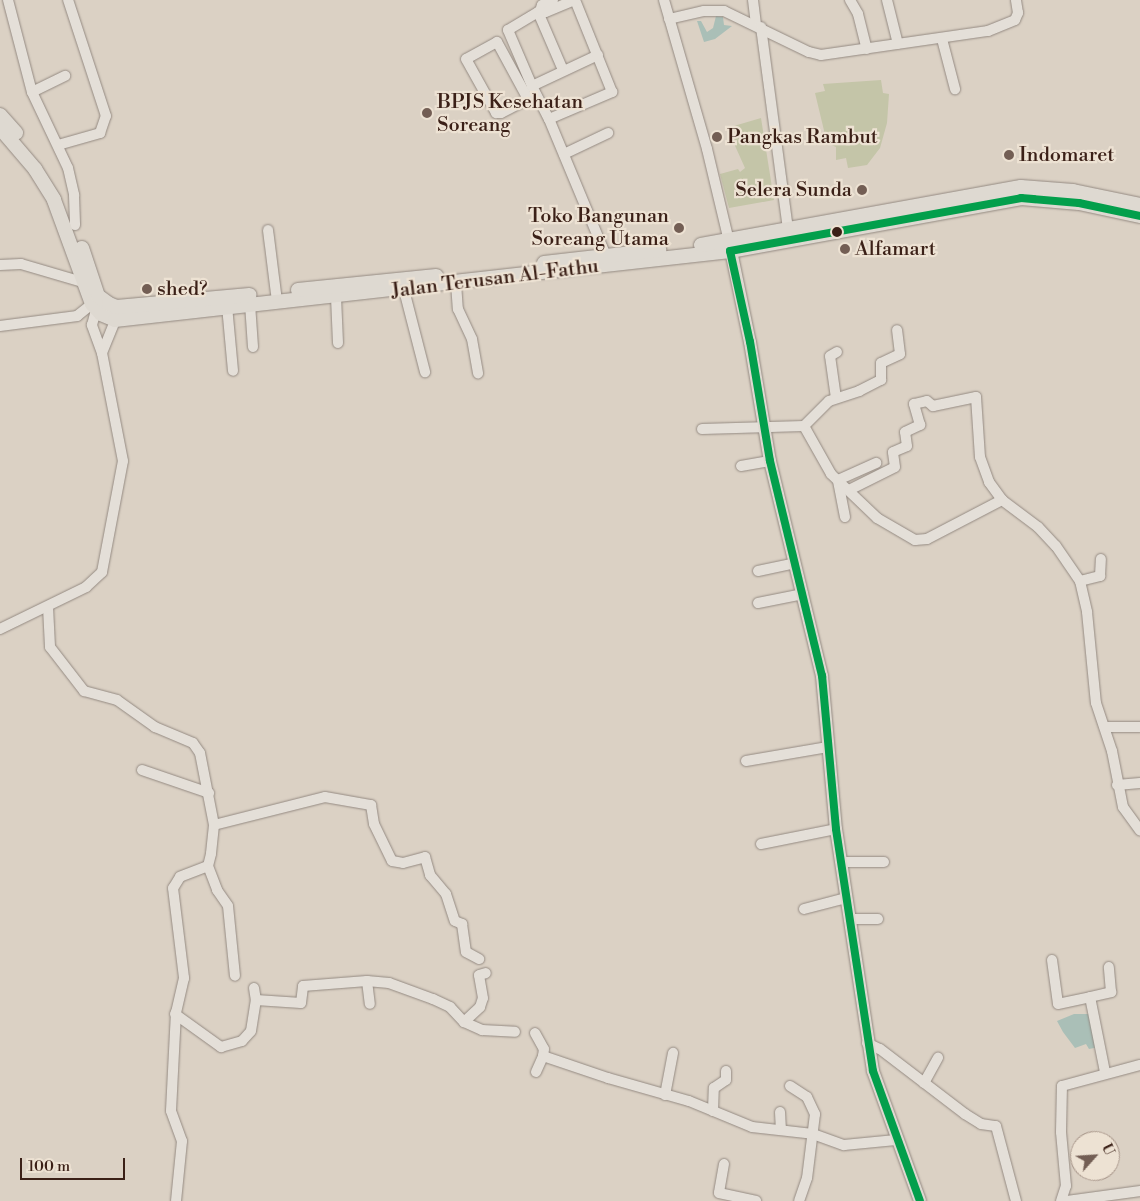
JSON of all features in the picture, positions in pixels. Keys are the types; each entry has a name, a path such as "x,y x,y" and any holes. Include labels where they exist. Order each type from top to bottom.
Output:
{"highway":[{"path":"0,115 51,177 98,296 116,313"},
{"path":"0,128 35,169 71,228 82,282 94,307 116,313"},
{"name":"Jalan Terusan Al-Fathu","path":"116,313 250,304 277,297 336,297 606,256 730,246 788,230 1021,187 1073,191 1140,205"},
{"name":"Jalan Terusan Al-Fathu","path":"116,313 412,285 456,283 730,246 1021,198 1062,200 1140,216"}],"main road":[{"path":"730,246 750,342 770,461 822,676 836,829 867,1043 876,1086 920,1201"}],"street":[{"path":"8,0 32,92 58,145 73,185 71,228"},
{"path":"58,145 100,133 107,113 68,0"},
{"path":"532,93 508,30 553,0"},
{"path":"541,8 575,0 598,55 617,90 549,119"},
{"path":"664,0 707,148 730,246"},
{"path":"753,0 759,26 788,230"},
{"path":"850,0 858,14 867,49"},
{"path":"887,0 898,44"},
{"path":"669,19 715,10 759,26 816,54 942,39 988,30 1015,20 1018,13 1016,0"},
{"path":"541,8 564,70"},
{"path":"942,39 955,89"},
{"path":"598,55 564,70 532,93 496,113 466,59 497,42 532,93 549,119 606,256"},
{"path":"32,92 65,76"},
{"path":"564,154 608,133"},
{"path":"268,230 277,297"},
{"path":"0,265 21,264 82,282"},
{"path":"456,283 458,309 472,339 478,373"},
{"path":"412,285 425,372"},
{"path":"336,297 338,343"},
{"path":"250,304 253,347"},
{"path":"227,306 233,371"},
{"path":"0,326 77,316 94,307"},
{"path":"4,627 93,583 100,577 104,564 123,461 102,353 92,321 94,307"},
{"path":"102,353 116,313"},
{"path":"702,429 804,426 826,404 836,398 859,391 881,380 881,363 900,354 897,330"},
{"path":"836,398 830,356 837,352"},
{"path":"849,490 876,479 878,475 894,467 893,452 907,446 905,432 920,425 914,404 927,401 932,406 973,396 976,399 980,458 989,482 1002,500 1038,527 1061,552 1080,581 1087,612 1093,692 1105,727 1117,785 1127,814 1140,830"},
{"path":"804,426 824,466 877,518 908,537 919,541 1002,500"},
{"path":"741,466 770,461"},
{"path":"838,480 876,464"},
{"path":"838,480 845,517"},
{"path":"1080,581 1100,576 1100,559"},
{"path":"758,571 795,563"},
{"path":"758,603 803,594"},
{"path":"48,606 50,646 86,694 117,700 155,727 196,745 209,793 214,825 208,866 216,880 217,890 228,906 235,976"},
{"path":"1105,727 1140,727"},
{"path":"746,761 828,746"},
{"path":"142,770 209,793"},
{"path":"1117,785 1140,783"},
{"path":"214,825 325,797 371,804 374,824 392,861 403,862 425,857 430,875 446,894 455,921 462,924 466,952 479,959"},
{"path":"761,844 836,829"},
{"path":"841,862 884,862"},
{"path":"176,1201 182,1141 171,1114 176,1014 184,978 172,888 180,877 208,866"},
{"path":"804,909 846,898"},
{"path":"849,919 878,919"},
{"path":"1052,960 1058,1004 1111,992 1109,967"},
{"path":"464,1022 480,1007 483,998 479,977 486,972"},
{"path":"256,1000 301,1003 303,986 366,981 390,984 433,999 450,1007 464,1022 482,1030 515,1032"},
{"path":"366,981 370,1004"},
{"path":"176,1014 215,1046 226,1047 242,1041 251,1032 256,1000 254,988"},
{"path":"1090,997 1105,1072"},
{"path":"536,1034 544,1049 536,1072"},
{"path":"867,1043 981,1124 996,1126 1016,1201"},
{"path":"665,1095 673,1053"},
{"path":"543,1056 714,1110 752,1127 813,1134 844,1145 896,1140"},
{"path":"924,1083 938,1058"},
{"path":"1061,1201 1066,1186 1061,1088 1066,1083 1140,1065"},
{"path":"714,1110 714,1088 726,1080 726,1071"},
{"path":"790,1086 802,1092 812,1105 813,1134 805,1187 799,1201"},
{"path":"780,1112 781,1129"},
{"path":"724,1164 719,1193 756,1201"},
{"path":"1067,1201 1140,1191"}],"green space":[{"path":"881,80 883,93 889,94 887,123 880,148 867,165 848,168 846,158 836,160 836,147 827,143 815,93 825,91 823,84"},
{"path":"761,118 774,200 729,208 720,174 738,169 740,172 745,168 727,128"}],"shaded area":[{"path":"716,16 723,17 724,25 732,26 715,39 704,42 697,21 701,21 707,32 713,28"},
{"path":"1074,1014 1091,1014 1099,1047 1089,1049 1086,1044 1075,1048 1057,1021"}],"transit line":[{"path":"920,1201 873,1071 836,829 822,676 770,461 750,342 730,251 1021,198 1079,203 1140,216"}],"place":[{"name":"BPJS Kesehatan Soreang","path":"427,113"},
{"name":"Pangkas Rambut","path":"717,137"},
{"name":"Indomaret","path":"1009,155"},
{"name":"Selera Sunda","path":"862,190"},
{"name":"Toko Bangunan Soreang Utama","path":"679,228"},
{"name":"Alfamart","path":"845,249"},
{"name":"shed?","path":"147,289"}]}
